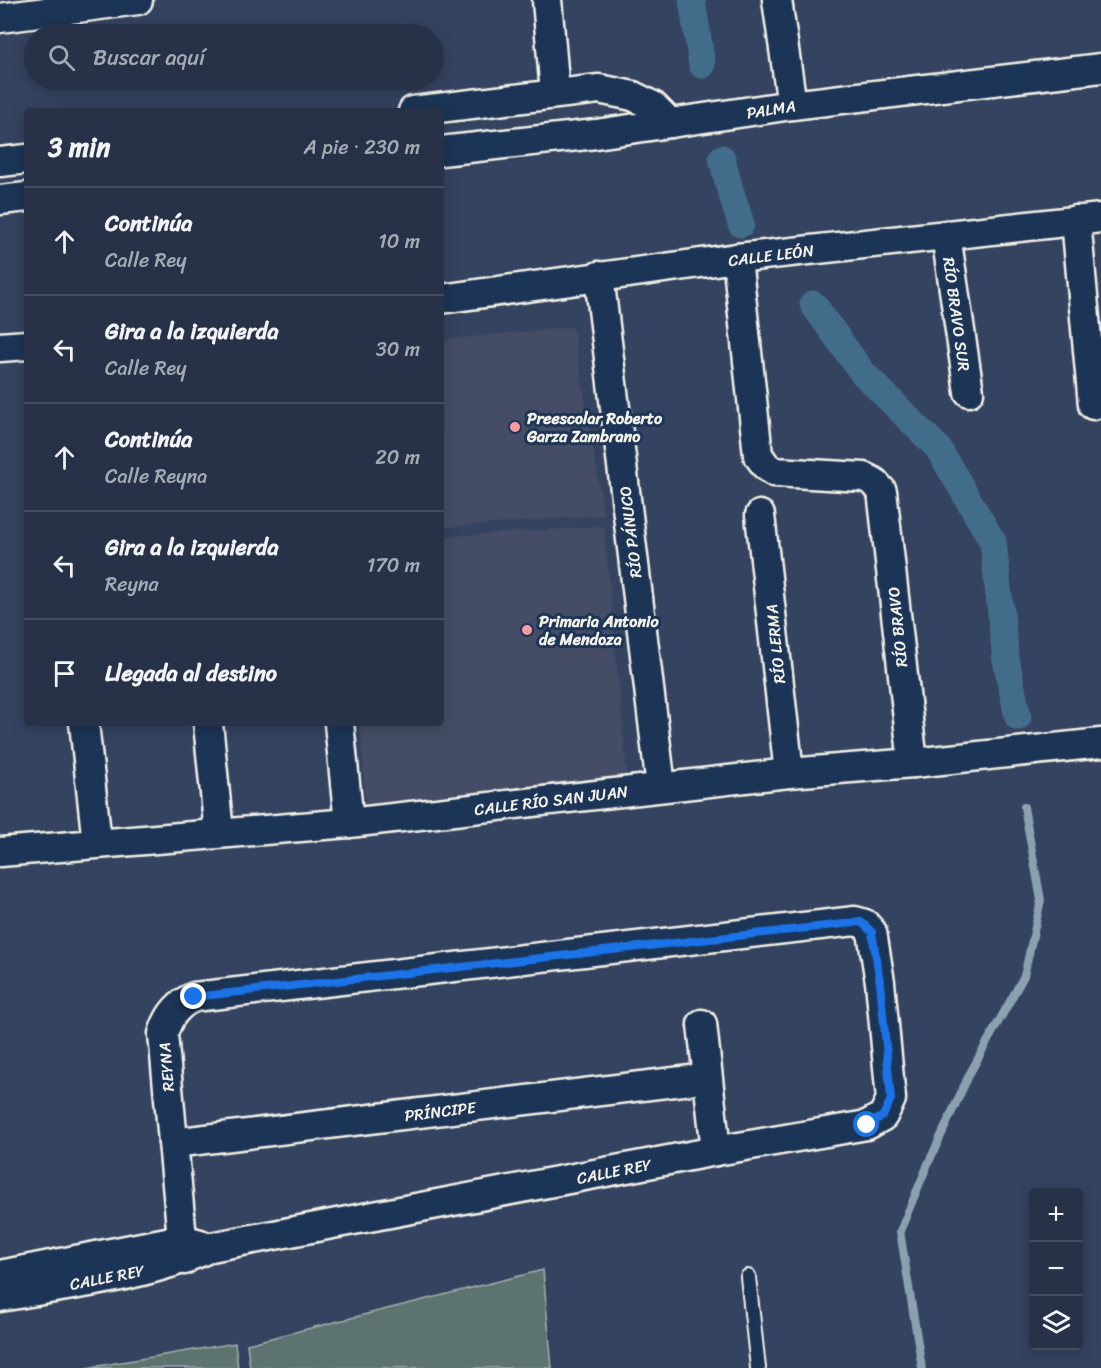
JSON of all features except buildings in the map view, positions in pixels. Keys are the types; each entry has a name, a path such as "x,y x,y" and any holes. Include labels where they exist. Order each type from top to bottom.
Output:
{"street":[{"path":"0,18 105,2 138,0"},
{"path":"548,0 555,93"},
{"path":"777,0 792,105"},
{"name":"PALMA","path":"444,152 596,135 1097,61"},
{"path":"437,108 599,89 633,96 653,106 670,123"},
{"path":"0,162 24,159"},
{"path":"0,200 24,197"},
{"path":"1088,219 1093,405"},
{"name":"CALLE LEÓN","path":"444,299 737,258 1088,219"},
{"name":"RÍO BRAVO SUR","path":"946,236 969,392"},
{"name":"RÍO BRAVO","path":"737,258 758,455 774,472 864,477 874,482 882,491 913,763"},
{"name":"RÍO PÁNUCO","path":"599,276 661,787"},
{"path":"0,347 24,345"},
{"name":"RÍO LERMA","path":"760,515 789,773"},
{"path":"84,726 97,843"},
{"path":"208,726 219,833"},
{"path":"339,726 349,823"},
{"name":"CALLE RÍO SAN JUAN","path":"0,852 349,823 789,773 913,763 1101,743"},
{"name":"REYNA","path":"183,1250 163,1034 166,1024 177,1008 194,997 855,921 865,924 872,932"},
{"name":"CALLE REY","path":"0,1275 211,1247 716,1151 867,1125 883,1116 891,1099 880,982 872,932"},
{"path":"702,1024 716,1151"},
{"name":"PRÍNCIPE","path":"173,1143 707,1078"},
{"name":"CALLE REY","path":"0,1297 129,1273 183,1250"}],"lane":[{"path":"748,1277 758,1368"}],"shaded area":[{"name":"Preescolar Roberto Garza Zambrano","path":"573,327 604,515 444,528 444,340"},
{"name":"Primaria Antonio de Mendoza","path":"604,526 628,784 366,807 360,726 444,726 444,537"}],"green space":[{"path":"543,1270 552,1368 250,1368 247,1344"},
{"path":"235,1343 238,1368 86,1368"}],"waterway":[{"path":"692,0 702,65"},
{"path":"722,158 741,224"},
{"path":"813,304 862,372 938,448 993,542 1006,660 1018,717"},
{"path":"922,1368 900,1231 970,1073 1024,976 1041,900 1024,807"}],"place":[{"name":"Preescolar Roberto Garza Zambrano","path":"515,427"},
{"name":"Primaria Antonio de Mendoza","path":"527,630"}],"route":[{"path":"194,997 861,922 872,932 880,982 891,1099 883,1116 867,1125"}]}
